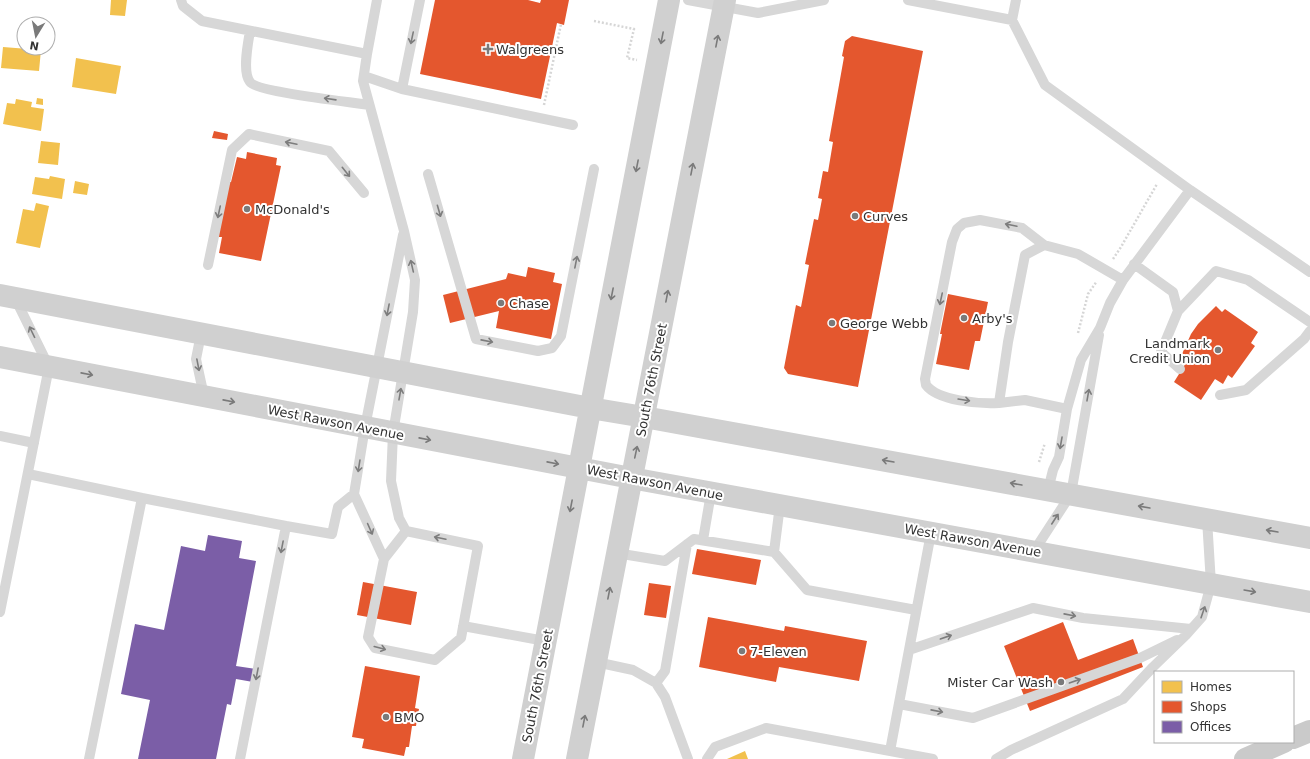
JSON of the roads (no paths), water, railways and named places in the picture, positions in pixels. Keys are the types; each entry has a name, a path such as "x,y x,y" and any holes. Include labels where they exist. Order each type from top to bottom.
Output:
{"main road":[{"name":"South 76th Street","path":"523,759 669,0"},
{"name":"South 76th Street","path":"577,759 630,478 644,417 724,3"},
{"path":"7,296 590,408 1310,538"},
{"name":"West Rawson Avenue","path":"0,357 630,478 1310,602"},
{"path":"1294,738 1310,731"},
{"path":"1245,759 1282,743"}],"lane":[{"path":"181,0 183,6 202,21 367,54"},
{"path":"377,0 363,81 404,231 415,280 413,312 393,433 391,481 399,518 406,531 478,546 461,638 435,660 375,648 368,637 384,559 406,531"},
{"path":"402,89 420,0"},
{"path":"688,0 724,3 758,13 824,0"},
{"path":"908,0 1012,20"},
{"path":"1016,0 1012,20 1045,85 1190,190 1310,272"},
{"path":"250,31 246,68 249,81 253,85 262,88 319,98 369,104"},
{"path":"364,76 402,89 573,125"},
{"path":"208,265 232,150 249,134 329,151 364,192"},
{"path":"428,174 476,339 538,351 552,348 562,336 594,169"},
{"path":"1048,490 1053,470 1059,457 1067,409 1081,360 1100,328 1110,303 1123,280 1190,190"},
{"path":"1067,409 1025,400 985,404 936,394 926,384 925,379 952,242 957,229 964,223 980,220 1022,228 1044,245 1078,254 1123,280"},
{"path":"384,559 354,494 365,427 404,231"},
{"path":"999,403 1008,342 1025,255 1044,245"},
{"path":"1134,264 1173,292 1178,311"},
{"path":"1180,369 1161,352 1178,311 1216,271 1248,280 1310,322"},
{"path":"0,612 49,367 7,296"},
{"path":"1034,551 1071,494 1100,328"},
{"path":"1220,394 1246,390 1304,339 1310,330"},
{"path":"201,334 196,359 204,396"},
{"path":"0,436 34,443"},
{"path":"28,474 142,498 332,534 338,507 354,494"},
{"path":"703,540 711,493"},
{"path":"89,759 142,498"},
{"path":"774,552 780,505"},
{"path":"996,759 1011,750 1123,699 1189,632 1202,617 1211,584 1207,519"},
{"path":"240,759 286,526"},
{"path":"890,751 931,533"},
{"path":"616,553 665,561 694,539 774,552 807,590 916,610"},
{"path":"656,683 665,671 687,544"},
{"path":"909,650 1033,608 1083,618 1189,632"},
{"path":"463,626 545,641"},
{"path":"899,704 973,718 1140,658 1189,632"},
{"path":"596,662 633,670 656,683 665,696 688,759"},
{"path":"706,759 714,747 766,728 933,759"}],"place":[{"name":"Walgreens","path":"488,49"},
{"name":"McDonald's","path":"247,209"},
{"name":"Curves","path":"855,216"},
{"name":"Chase","path":"501,303"},
{"name":"Arby's","path":"964,318"},
{"name":"George Webb","path":"832,323"},
{"name":"Landmark Credit Union","path":"1218,350"},
{"name":"7-Eleven","path":"742,651"},
{"name":"Mister Car Wash","path":"1061,682"},
{"name":"BMO","path":"386,717"}]}
